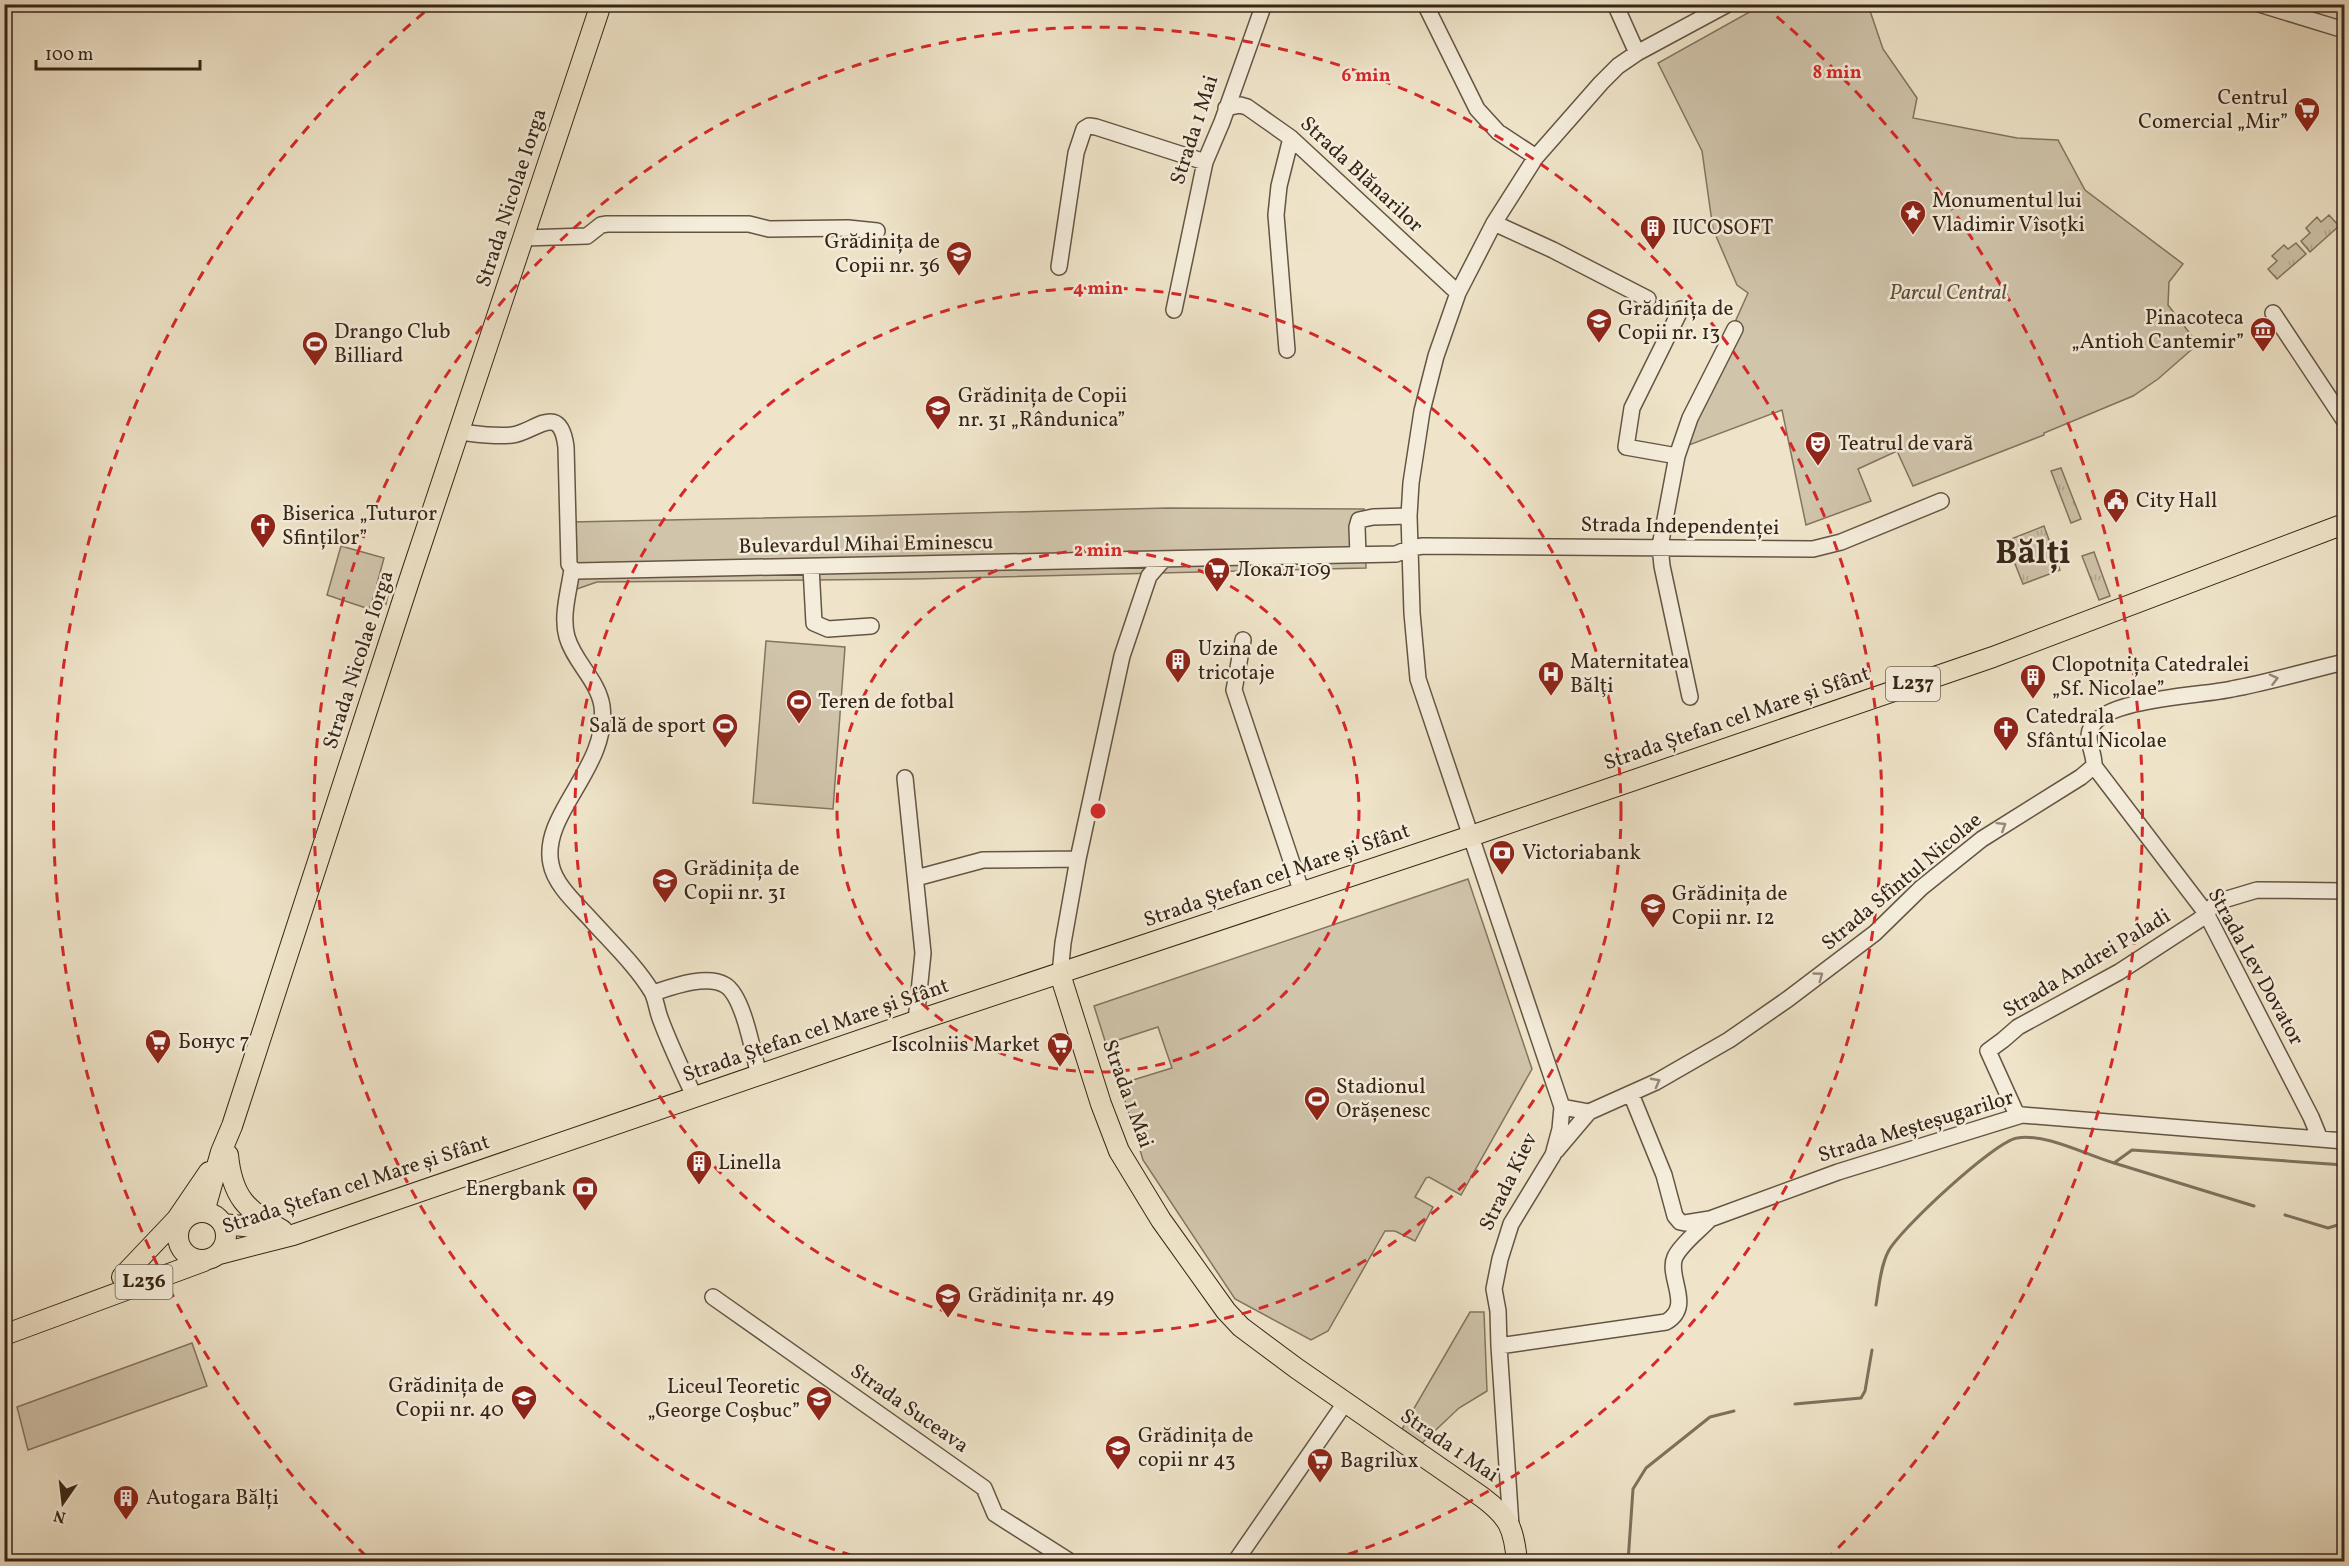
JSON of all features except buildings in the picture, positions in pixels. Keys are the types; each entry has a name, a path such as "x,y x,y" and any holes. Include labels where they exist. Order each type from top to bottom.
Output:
{"main road":[{"name":"Strada Nicolae Iorga","path":"213,1217 232,1126 602,4"},
{"name":"Strada Ștefan cel Mare și Sfânt","path":"4,1335 211,1257 695,1098 916,1021 1471,836 1993,657 2344,524"},
{"name":"Strada 1 Mai","path":"1060,974 1113,1136 1127,1166 1161,1220 1226,1311 1241,1327 1345,1403 1482,1497 1502,1513 1511,1526"},
{"path":"225,1153 232,1182 242,1202 261,1219 288,1232"},
{"path":"122,1277 177,1219 225,1153"},
{"name":"L236","path":"83,1304 122,1277 179,1229 188,1217 213,1217"},
{"path":"213,1217 288,1232"},
{"path":"211,1257 225,1245 226,1234 213,1217"},
{"name":"L236","path":"179,1229 179,1245 189,1257 211,1257"},
{"name":"Strada Kiev","path":"1511,1526 1516,1562"}],"street":[{"path":"1425,4 1477,109 1498,132 1536,157"},
{"path":"1615,4 1637,53"},
{"name":"Strada Kiev","path":"1511,1526 1498,1311 1494,1289 1511,1224 1553,1155 1560,1129 1562,1107 1418,680 1412,614 1409,516 1415,448 1436,356 1458,293 1494,223 1536,157 1618,66 1637,53 1728,4"},
{"path":"2259,4 2344,30"},
{"name":"Strada 1 Mai","path":"1174,310 1205,162 1262,6"},
{"name":"Strada Blănarilor","path":"1226,108 1240,105 1247,107 1291,138 1458,293"},
{"path":"1059,267 1076,153 1080,135 1086,127 1096,127 1205,162"},
{"path":"1287,350 1276,215 1279,186 1291,138"},
{"path":"1494,223 1648,299"},
{"path":"524,238 586,236 601,225 607,224 748,224 769,229 848,228 877,231"},
{"path":"1677,456 1626,447 1632,408 1682,309"},
{"path":"2274,313 2344,420"},
{"path":"1690,697 1662,566 1660,546 1677,456 1690,418 1735,329"},
{"path":"460,432 507,436 521,434 540,422 550,422 557,426 564,436 567,447 569,564 572,569 564,624 567,639 595,686 602,706 600,732 593,759 560,815 551,838 551,864 561,886 630,963 653,993 660,1018 695,1098"},
{"name":"Strada Independenței","path":"1410,548 1660,546 1825,548 1941,501"},
{"path":"1358,555 1359,520 1373,517 1409,516"},
{"name":"Bulevardul Mihai Eminescu","path":"572,569 600,572 1163,560 1396,554 1410,548"},
{"name":"Strada 1 Mai","path":"1060,974 1078,858 1122,656 1149,576 1163,560"},
{"path":"811,567 814,623 828,628 871,626"},
{"path":"1243,639 1234,690 1302,892"},
{"path":"2094,766 2089,732 2100,717 2116,710 2152,700 2242,687 2344,662"},
{"name":"Strada Lev Dovator","path":"2094,766 2206,913 2311,1117 2320,1139"},
{"name":"Strada Sfîntul Nicolae","path":"1589,1112 1656,1082 1729,1040 1788,999 1875,933 1921,888 1982,839 2081,777 2094,766"},
{"path":"905,778 916,878 915,895 923,953 916,1021"},
{"path":"916,878 983,860 1078,858"},
{"name":"Strada Andrei Paladi","path":"2017,1115 1988,1051 2018,1027 2119,972 2199,920 2217,902 2258,890 2344,891"},
{"path":"653,993 685,983 709,982 727,986 735,995 740,1006 759,1075"},
{"name":"Strada Meșteșugarilor","path":"1631,1094 1664,1175 1678,1219 1684,1223 1710,1219 1838,1172 2017,1115 2344,1141"},
{"path":"1553,1155 1589,1112 1562,1107"},
{"path":"1499,1346 1666,1322 1673,1318 1677,1312 1678,1302 1678,1286 1673,1272 1675,1257 1710,1219"},
{"name":"Strada Suceava","path":"714,1297 984,1488 995,1514 1071,1562"},
{"path":"1235,1562 1345,1403"}],"green space":[{"name":"Parcul Central","path":"1762,5 1868,5 1883,49 1917,98 1913,118 2017,138 2058,140 2085,190 2183,264 2169,282 2168,305 2198,344 2158,379 2133,396 2044,433 2044,435 1913,486 1897,451 1858,469 1871,501 1806,525 1782,410 1689,445 1688,427 1748,293 1737,285 1713,229 1702,151 1658,63"},
{"path":"2329,215 2339,226 2310,252 2301,241 2310,233 2306,228 2317,217 2321,222"},
{"path":"2296,243 2306,254 2277,279 2268,269 2277,261 2272,256 2284,245 2288,249"},
{"path":"2061,468 2081,519 2071,523 2051,471"},
{"path":"1167,508 1364,509 1366,568 914,579 597,582 574,590 571,522"},
{"path":"2044,526 2060,570 2023,584 2006,541"},
{"path":"341,546 384,558 377,584 379,588 387,590 390,588 386,604 381,597 374,596 369,609 327,595"},
{"path":"2094,552 2110,596 2099,600 2082,556"},
{"name":"Teren de fotbal","path":"766,641 845,647 833,809 753,803"},
{"name":"Stadionul Orășenesc","path":"1468,879 1532,1069 1461,1195 1429,1177 1426,1178 1415,1197 1433,1207 1415,1241 1395,1231 1385,1231 1328,1331 1311,1340 1235,1299 1143,1160 1120,1084 1172,1068 1158,1027 1106,1044 1094,1006"},
{"path":"1470,1312 1484,1312 1487,1391 1459,1408 1422,1443 1402,1429"},
{"path":"192,1343 207,1386 28,1450 17,1407"}],"waterway":[{"path":"1876,1305 1883,1265 1896,1241 1928,1207 1969,1170 1989,1154 2017,1138 2028,1137 2053,1142 2114,1163 2132,1150 2344,1165"},
{"path":"2114,1163 2254,1206"},
{"path":"2285,1215 2328,1228 2344,1223"},
{"path":"1795,1404 1861,1398 1865,1391 1872,1350"},
{"path":"1628,1562 1633,1489 1646,1468 1710,1417 1734,1411"}],"place":[{"name":"Centrul Comercial „Mir”","path":"2307,133"},
{"name":"Monumentul lui Vladimir Vîsoțki","path":"1913,236"},
{"name":"IUCOSOFT","path":"1653,251"},
{"name":"Grădinița de Copii nr. 36","path":"959,277"},
{"name":"Grădinița de Copii nr. 13","path":"1599,344"},
{"name":"Pinacoteca „Antioh Cantemir”","path":"2263,353"},
{"name":"Drango Club Billiard","path":"315,367"},
{"name":"Grădinița de Copii nr. 31 „Rândunica”","path":"938,431"},
{"name":"Teatrul de vară","path":"1818,467"},
{"name":"City Hall","path":"2116,524"},
{"name":"Biserica „Tuturor Sfinților”","path":"263,549"},
{"name":"Локал 109","path":"1217,593"},
{"name":"Uzina de tricotaje","path":"1178,684"},
{"name":"Maternitatea Bălţi","path":"1551,697"},
{"name":"Clopotnița Catedralei „Sf. Nicolae”","path":"2033,700"},
{"name":"Teren de fotbal","path":"799,725"},
{"name":"Sală de sport","path":"725,749"},
{"name":"Catedrala Sfântul Nicolae","path":"2006,752"},
{"name":"Victoriabank","path":"1502,876"},
{"name":"Grădinița de Copii nr. 31","path":"665,904"},
{"name":"Grădinița de Copii nr. 12","path":"1653,929"},
{"name":"Бонус 7","path":"158,1065"},
{"name":"Iscolniis Market","path":"1060,1068"},
{"name":"Stadionul Orășenesc","path":"1317,1122"},
{"name":"Linella","path":"699,1186"},
{"name":"Energbank","path":"585,1212"},
{"name":"Grădinița nr. 49","path":"948,1319"},
{"name":"Grădinița de Copii nr. 40","path":"524,1421"},
{"name":"Liceul Teoretic „George Coșbuc”","path":"819,1422"},
{"name":"Grădinița de copii nr 43","path":"1118,1471"},
{"name":"Bagrilux","path":"1320,1484"},
{"name":"Autogara Bălți","path":"126,1521"}],"district":[{"name":"Bălți","path":"2033,555"}]}
